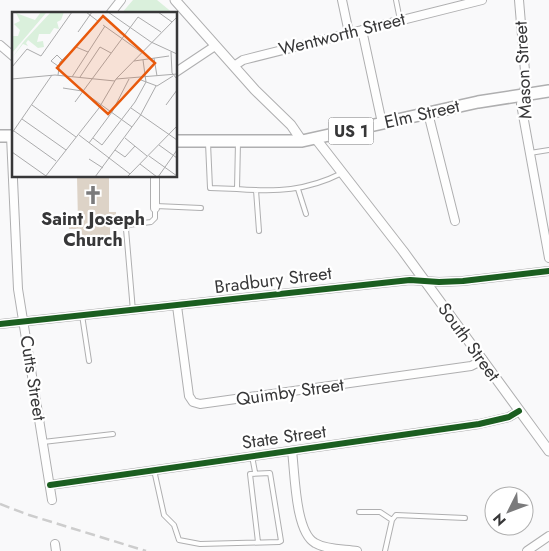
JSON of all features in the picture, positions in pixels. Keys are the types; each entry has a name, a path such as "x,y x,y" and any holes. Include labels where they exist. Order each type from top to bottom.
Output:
{"main road":[{"name":"Elm Street","path":"178,141 302,141 428,113 522,94 549,91"}],"street":[{"path":"112,12 121,0"},
{"path":"342,0 349,33"},
{"name":"Wentworth Street","path":"234,66 243,60 482,0"},
{"name":"Mason Street","path":"519,0 526,83 521,104 549,258"},
{"path":"178,1 234,66 291,125 302,141"},
{"path":"362,30 382,123"},
{"path":"0,46 12,55"},
{"path":"178,71 216,46"},
{"path":"428,113 455,221"},
{"name":"Cutts Street","path":"8,136 18,289 52,500"},
{"name":"South Street","path":"316,139 424,280 549,451"},
{"path":"155,178 155,207"},
{"name":"Bradbury Street","path":"0,324 410,280 463,281 549,271"},
{"name":"Quimby Street","path":"177,306 189,396 193,402 200,404 471,366 483,360"},
{"name":"State Street","path":"50,484 494,422 509,418 519,411"},
{"path":"292,451 300,514 305,534 315,543 324,547 357,551"},
{"path":"527,551 549,536"}],"lane":[{"path":"396,0 400,20"},
{"path":"208,141 210,188 298,189 320,184 342,173"},
{"path":"237,189 238,141"},
{"path":"530,153 549,150"},
{"path":"298,189 306,214"},
{"path":"256,190 258,231"},
{"path":"133,311 126,229 128,225 151,222 154,218 155,207 201,208"},
{"path":"82,315 88,361"},
{"path":"43,442 113,434"},
{"path":"252,456 255,472"},
{"path":"154,470 164,515 174,525 176,535 182,542 200,544 279,542 282,538 272,476 267,472 250,474 258,542"},
{"path":"359,512 380,512 392,520"},
{"path":"385,551 392,520 396,515 465,518"}],"green space":[{"path":"133,0 157,0 172,12 123,12"}],"building":[{"name":"Saint Joseph Church","path":"77,178 109,178 109,212 116,212 116,219 110,219 110,236 102,236 103,242 86,242 86,236 78,236 78,229 69,229 69,222 78,222"}],"railway":[{"path":"0,504 29,515 146,551"}],"cycle path":[{"path":"0,324 410,280 463,281 549,271"},
{"path":"50,485 479,424 509,417 519,411"}],"place":[{"name":"Saint Joseph Church","path":"93,195"}]}
